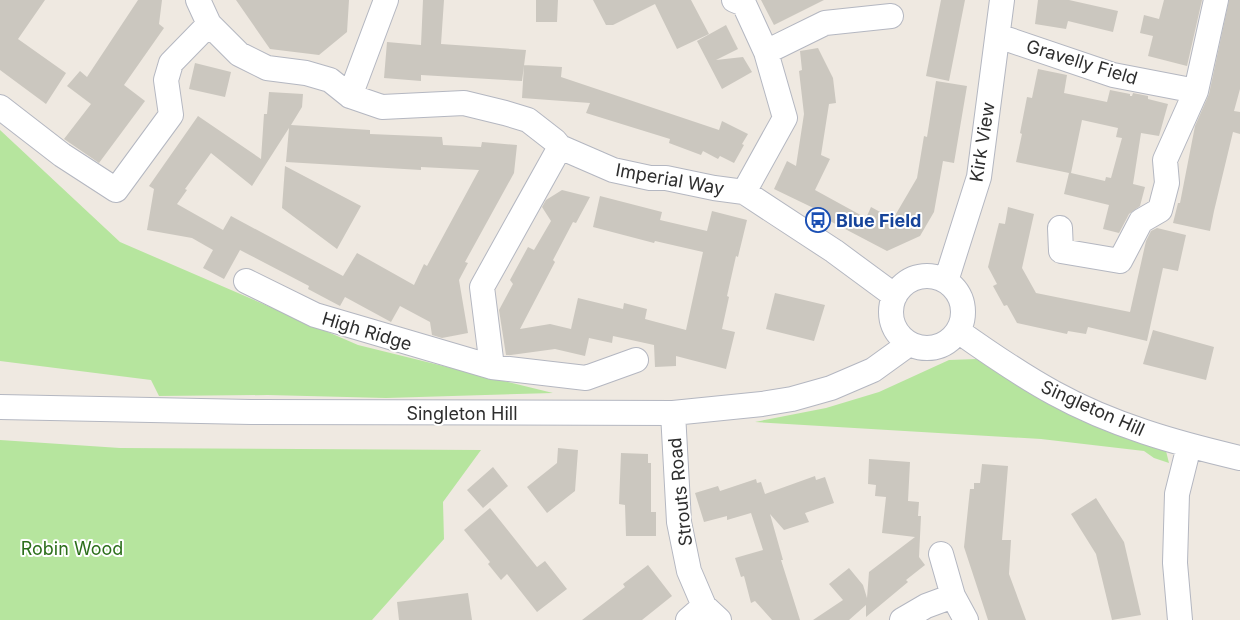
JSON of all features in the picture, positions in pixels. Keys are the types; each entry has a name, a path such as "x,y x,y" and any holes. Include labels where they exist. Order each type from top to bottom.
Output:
{"street":[{"name":"Imperial Way","path":"198,0 210,24 239,54 267,68 306,73 330,80 350,96 382,107 464,103 505,113 528,120 560,147 613,170 650,178 666,178 744,192 834,251 895,296"},
{"path":"350,96 386,0"},
{"path":"734,0 744,4 766,52 785,118 744,192"},
{"name":"Kirk View","path":"946,281 978,178 1002,0"},
{"path":"1060,228 1061,251 1120,262 1141,221 1160,210 1167,183 1165,160 1196,92 1216,0"},
{"path":"766,52 824,23 891,16"},
{"path":"0,107 62,155 116,190 171,115 166,80 171,63 210,24"},
{"name":"Gravelly Field","path":"998,36 1113,75 1196,92"},
{"path":"492,367 482,287 560,147"},
{"path":"935,276 946,281 961,298 964,309 963,321 951,340 942,346 920,348 909,344 898,332 891,317 891,306 895,296 901,286 911,279 935,276"},
{"name":"High Ridge","path":"246,281 315,315 492,367 586,378 636,360"},
{"name":"Singleton Hill","path":"958,331 1001,361 1055,393 1127,426 1189,446 1240,458"},
{"name":"Singleton Hill","path":"0,408 252,412 673,413 762,404 792,399 831,388 873,370 909,344"},
{"name":"Strouts Road","path":"673,413 679,522 689,571 704,616"},
{"path":"1180,620 1175,563 1177,494 1189,446"},
{"path":"942,554 952,596 966,620"},
{"path":"902,620 926,606 952,596"}],"green space":[{"path":"0,130 120,242 358,345 553,393 386,398 268,395 159,396 151,380 0,361"},
{"path":"977,359 1166,451 1169,463 1154,458 1144,451 1041,439 755,422 826,408 879,392 949,360"},
{"name":"Robin Wood","path":"0,440 120,448 481,450 443,502 444,539 372,620 0,620"}],"building":[{"path":"0,0 45,0 18,39 66,73 46,104 0,70"},
{"path":"138,0 162,0 159,24 164,28 124,85 145,101 99,163 64,139 91,104 67,86 80,71 87,77"},
{"path":"236,0 349,0 347,32 319,55 270,49"},
{"path":"423,0 444,0 441,44 526,50 522,81 421,75 421,81 384,78 387,42 421,45"},
{"path":"536,0 558,0 557,22 536,22"},
{"path":"593,0 691,0 709,34 677,49 655,4 613,25 606,25"},
{"path":"761,0 824,0 774,25"},
{"path":"941,0 965,0 949,81 926,76"},
{"path":"1038,0 1069,0 1118,11 1113,32 1068,21 1066,29 1035,24"},
{"path":"1164,0 1202,0 1187,66 1148,56 1153,36 1140,33 1144,15 1159,19"},
{"path":"1229,0 1240,0 1240,89 1234,111 1240,112 1240,134 1233,132 1210,231 1173,223 1178,203 1180,203 1195,126 1209,94"},
{"path":"726,25 738,49 716,60 743,57 752,72 722,89 697,41"},
{"path":"818,48 833,78 836,103 829,104 821,155 830,159 815,190 866,218 871,207 893,219 917,178 924,136 927,137 936,81 967,86 954,163 943,161 934,212 920,236 887,251 828,220 830,216 774,189 787,161 796,166 804,114 799,71 802,70 800,51"},
{"path":"195,63 231,72 225,97 189,89"},
{"path":"524,65 562,67 561,77 719,130 722,121 748,134 734,163 720,156 718,159 703,151 701,155 669,143 670,139 586,113 590,103 522,98"},
{"path":"1038,69 1067,75 1064,93 1107,102 1110,90 1130,94 1130,96 1133,93 1148,96 1148,99 1168,104 1159,136 1141,133 1133,184 1145,187 1140,206 1129,214 1119,233 1103,229 1109,205 1064,194 1069,173 1016,162 1027,97 1032,98","holes":["1082,120 1118,128 1116,137 1122,138 1111,178 1106,177 1105,181 1071,173"]},
{"path":"269,92 303,94 302,107 291,125 370,130 370,134 442,137 443,145 481,147 482,142 517,145 514,173 465,262 468,263 459,280 468,333 442,338 432,335 430,322 400,306 391,322 345,297 340,306 308,289 309,286 240,250 224,279 203,268 213,250 192,238 147,230 154,189 149,186 198,116 261,159 264,114 267,114","holes":["289,128 286,162 421,170 421,167 479,170 427,266 424,264 414,285 357,253 343,276 231,216 223,230 177,204 187,190 185,189 211,153 252,186"]},
{"path":"285,166 361,206 337,249 282,208"},
{"path":"562,190 590,197 576,223 573,222 553,260 555,262 520,329 550,324 571,329 578,298 623,309 624,303 647,309 645,319 686,330 703,252 655,241 654,243 593,227 600,196 662,212 660,220 707,231 712,211 747,220 738,257 736,256 722,329 735,332 726,369 676,356 676,366 655,367 654,345 613,336 612,343 589,338 585,356 555,349 506,355 499,310 513,284 510,280 528,247 534,250 551,221 542,207 546,200"},
{"path":"1008,207 1034,214 1022,268 1036,293 1130,312 1146,241 1151,231 1157,228 1186,235 1178,271 1163,268 1147,341 1088,327 1086,334 1068,331 1067,334 1017,323 1007,305 1004,306 993,286 997,284 988,267 999,223 1005,224"},
{"path":"775,293 825,305 814,341 766,329"},
{"path":"1153,330 1214,347 1206,380 1143,364"},
{"path":"558,448 578,450 575,491 547,513 527,487 557,463"},
{"path":"621,453 648,454 648,463 651,463 651,512 656,512 656,536 626,536 625,505 619,504"},
{"path":"869,459 910,462 908,501 919,502 918,516 921,516 919,557 925,565 906,580 908,582 866,617 866,605 849,620 813,620 843,600 829,584 849,568 863,585 867,598 869,572 915,537 882,533 886,497 875,496 876,485 868,484"},
{"path":"982,464 1008,466 1002,540 1011,540 1009,574 1026,620 988,620 964,547 970,489 974,489 974,483 980,483"},
{"path":"493,467 508,486 483,508 467,490"},
{"path":"815,476 816,480 825,477 834,503 805,513 809,522 784,530 770,514 783,560 781,560 800,620 772,620 755,601 751,603 744,576 741,577 735,558 763,550 751,513 727,520 727,516 704,522 695,493 718,486 720,491 756,479 757,483 761,482 765,494"},
{"path":"1096,498 1124,542 1141,615 1112,620 1096,554 1071,514"},
{"path":"490,508 537,567 545,561 567,589 537,612 507,574 501,580 488,564 490,562 464,530"},
{"path":"648,565 672,596 642,620 582,620 625,587 623,584"},
{"path":"468,593 472,620 399,620 397,602"}],"place":[{"name":"Blue Field","path":"818,220"}]}
